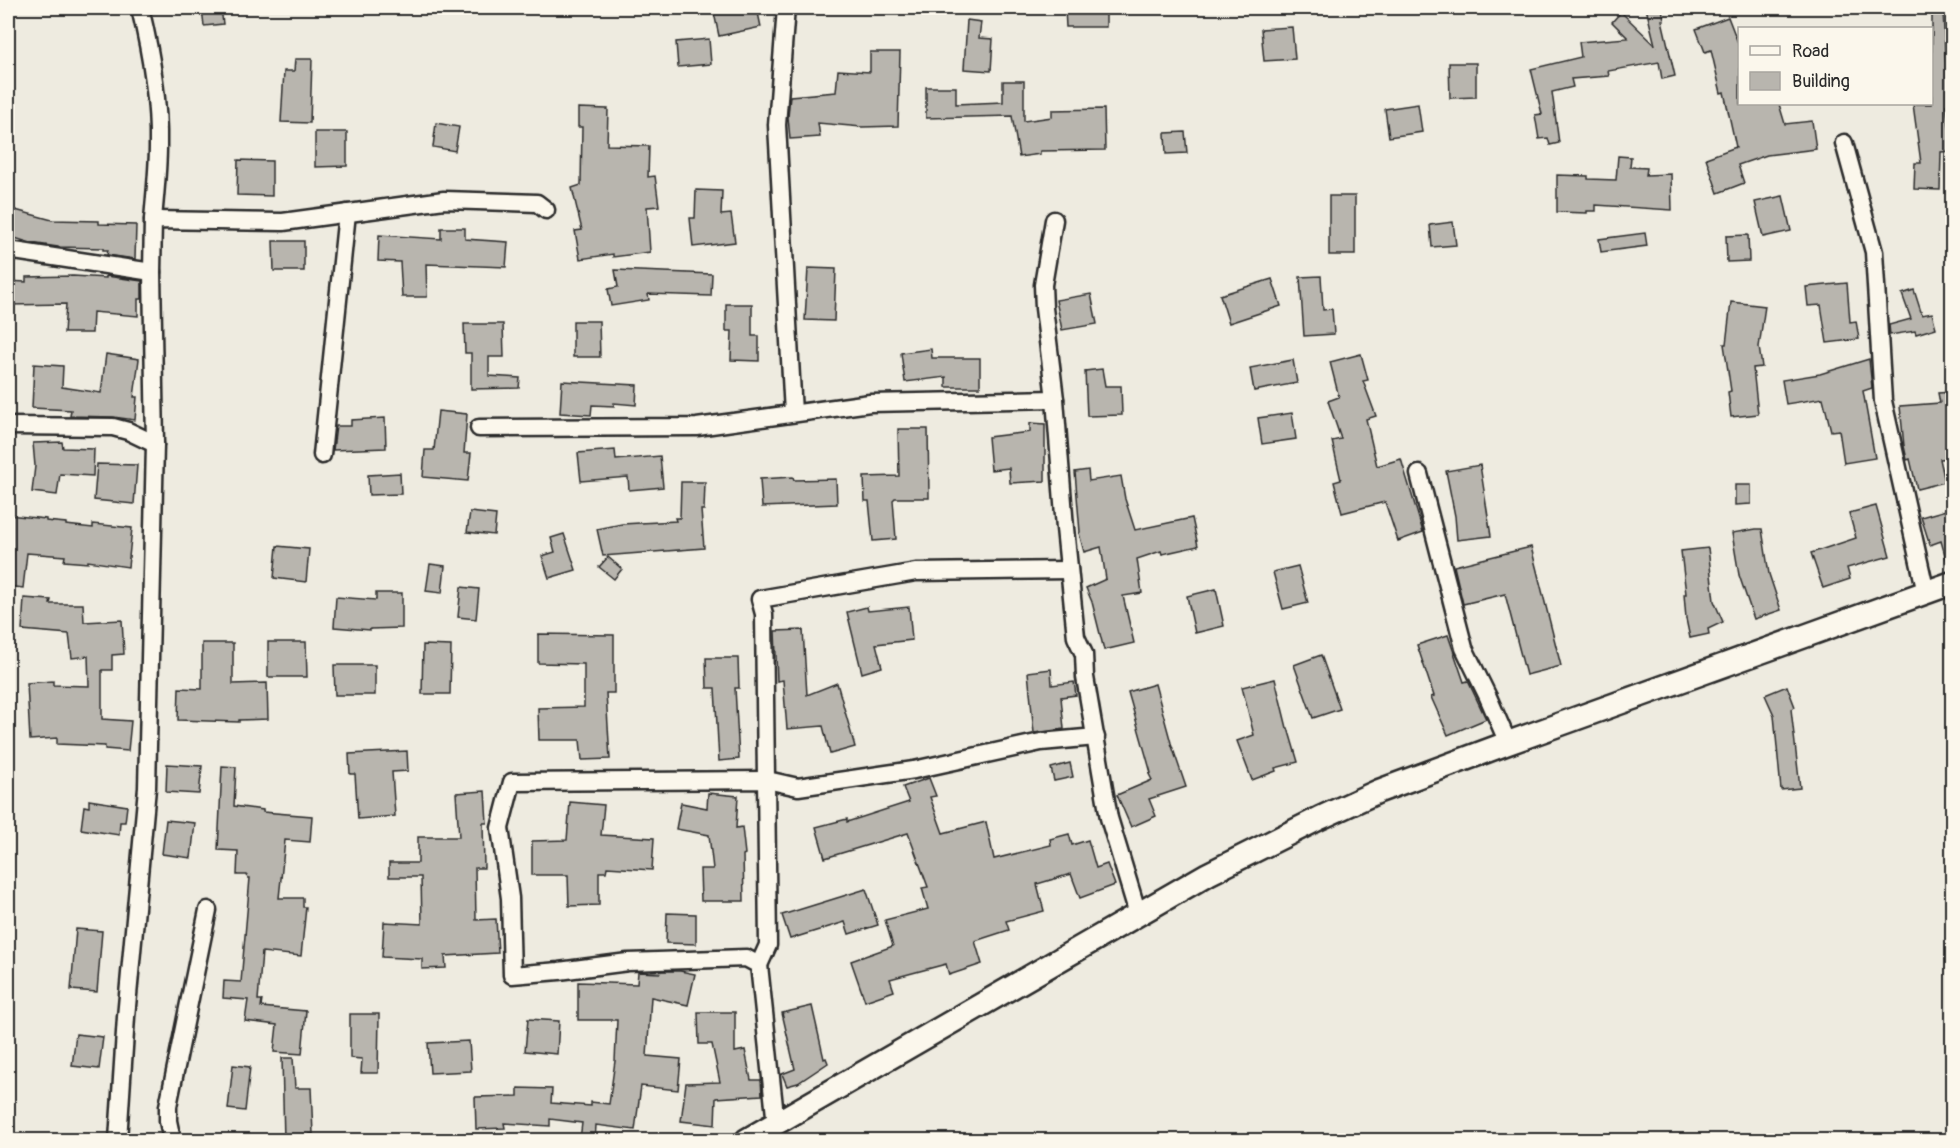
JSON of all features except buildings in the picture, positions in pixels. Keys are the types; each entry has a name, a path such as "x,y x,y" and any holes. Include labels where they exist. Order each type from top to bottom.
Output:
{"main road":[{"path":"747,1140 1208,874 1320,818 1379,791 1508,743 1953,583"}],"street":[{"path":"118,1140 126,1017 147,788 155,444 152,272 158,145 157,107 151,51 140,8"},
{"path":"786,8 777,125 794,413"},
{"path":"1844,143 1875,252 1883,401 1926,592"},
{"path":"153,220 283,222 444,200 537,203 546,210"},
{"path":"322,455 347,213"},
{"path":"1054,220 1043,285 1044,308 1055,399 1076,637 1084,654 1108,818 1138,914"},
{"path":"8,250 152,272"},
{"path":"479,428 697,427 870,403 1055,399"},
{"path":"8,426 113,427 128,431 155,444"},
{"path":"1419,474 1464,648 1508,743"},
{"path":"776,1125 759,965 768,945 764,614 760,599 916,572 1069,570"},
{"path":"759,965 747,958 649,961 512,975 510,898 501,828 512,782 767,780 798,787 914,770 1041,742 1095,737"},
{"path":"171,1140 168,1106 208,910"}]}
